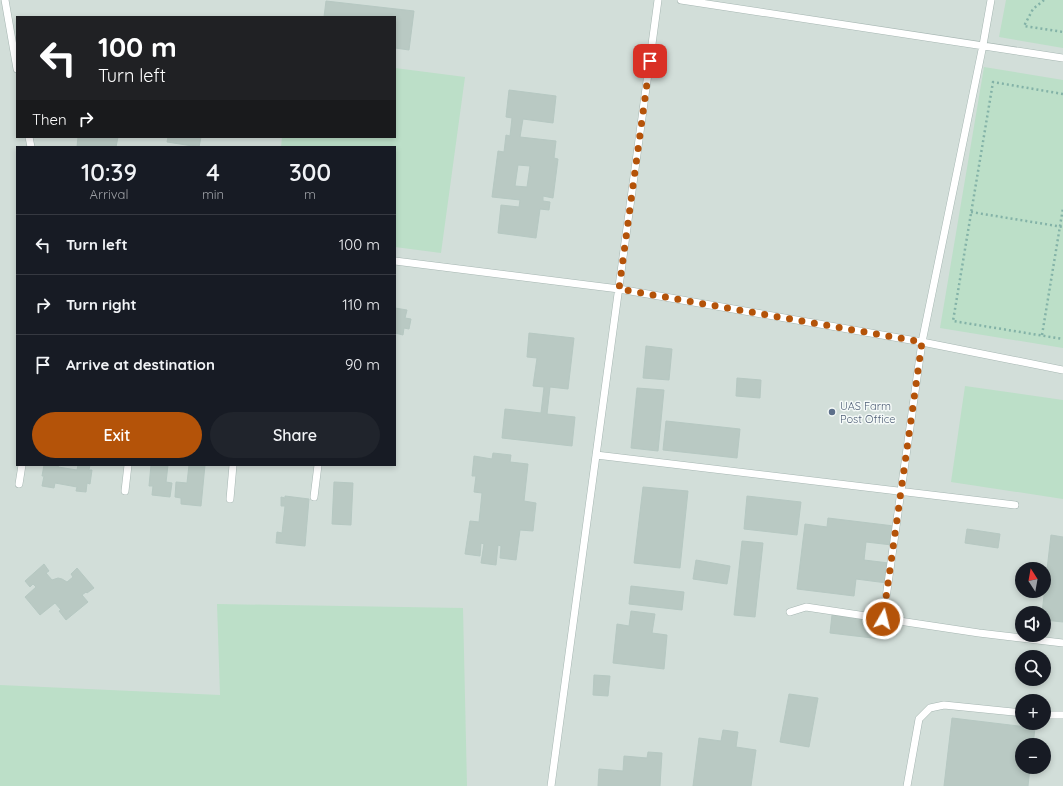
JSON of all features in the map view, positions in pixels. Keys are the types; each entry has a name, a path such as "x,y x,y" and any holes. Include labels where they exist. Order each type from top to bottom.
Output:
{"lane":[{"path":"5,0 16,63"},
{"path":"551,786 658,0"},
{"path":"681,0 1063,58"},
{"path":"883,619 922,342 991,0"},
{"path":"396,261 619,289 922,342 1063,370"},
{"path":"596,455 901,493 1015,505"},
{"path":"19,484 22,466"},
{"path":"125,491 128,466"},
{"path":"230,499 233,466"},
{"path":"314,497 318,466"},
{"path":"790,612 806,607 979,633 1063,642"},
{"path":"907,786 919,719 930,708 944,705 1015,712"},
{"path":"1051,714 1063,715"}],"path":[{"path":"1044,0 1033,9 1024,26 1063,32"},
{"path":"1063,94 993,82 953,321 1063,339"},
{"path":"1042,335 1062,227 1063,208"},
{"path":"971,212 1062,227"}],"shaded area":[{"path":"0,0 1063,0 1063,786 0,786"}],"green space":[{"path":"1006,0 1063,0 1063,48 999,37"},
{"path":"984,67 1063,80 1063,348 940,328"},
{"path":"396,68 465,77 441,253 396,247 396,146 281,146 282,138 396,138"},
{"path":"965,386 1063,400 1063,499 951,482"},
{"path":"217,604 463,608 467,786 0,786 0,685 220,695"}],"building":[{"path":"326,1 414,11 409,50 396,48 396,16 324,16"},
{"path":"509,90 556,96 553,123 523,119 520,137 556,141 554,158 558,159 553,198 543,196 543,201 550,202 549,210 540,209 536,238 498,233 501,205 519,207 520,200 492,197 498,151 504,152 506,135 510,136 512,118 506,117","holes":["518,165 530,166 527,187 515,186"]},
{"path":"78,138 118,138 116,146 77,146"},
{"path":"168,138 201,138 199,146 167,142"},
{"path":"396,308 407,310 405,318 411,319 409,329 404,328 403,335 396,333"},
{"path":"529,333 574,338 568,389 550,387 547,414 575,417 572,446 502,438 505,409 541,413 544,387 533,386 537,358 527,357"},
{"path":"646,346 672,349 669,380 643,378"},
{"path":"737,378 761,380 760,398 736,396"},
{"path":"637,388 664,390 658,451 631,448"},
{"path":"666,421 740,429 737,458 663,450"},
{"path":"493,453 511,455 510,462 528,464 524,501 536,503 533,531 520,530 516,560 500,558 501,546 498,545 496,565 481,563 484,544 481,543 480,556 465,554 470,521 479,522 482,493 474,492 476,476 472,476 474,456 492,459"},
{"path":"44,466 58,466 77,470 78,466 90,466 89,470 92,470 90,484 87,483 86,492 76,491 77,487 55,483 54,488 42,486 44,476 42,476"},
{"path":"151,466 168,466 166,482 172,483 170,497 152,495 153,486 149,486"},
{"path":"189,466 205,466 201,506 181,504 181,498 175,497 176,482 187,483"},
{"path":"334,482 353,483 351,525 332,524"},
{"path":"643,487 688,491 680,568 634,563"},
{"path":"285,496 309,499 305,546 276,543 277,532 282,533 285,506 281,506 281,497 285,498"},
{"path":"747,496 801,502 797,535 744,529"},
{"path":"828,518 894,526 892,545 866,542 864,560 889,563 887,583 856,579 854,596 797,589 805,524 827,527"},
{"path":"967,529 1000,534 998,548 965,543"},
{"path":"1051,535 1063,537 1063,622 1051,621 1051,606 1043,606 1044,598 1051,598 1051,562 1048,562"},
{"path":"742,541 763,543 755,617 734,615"},
{"path":"696,560 730,566 727,584 693,579"},
{"path":"44,564 49,571 46,573 52,580 58,578 67,582 73,577 71,574 77,568 94,588 82,595 88,602 66,620 59,611 61,610 55,603 40,615 25,597 36,587 33,584 30,587 25,581"},
{"path":"631,586 684,592 682,610 629,604"},
{"path":"631,611 655,614 652,633 667,635 664,669 613,663 617,624 629,626"},
{"path":"832,615 883,621 881,639 830,633"},
{"path":"594,675 610,676 608,696 593,695"},
{"path":"789,694 818,698 809,747 780,742"},
{"path":"952,718 1015,726 1015,730 1035,730 1034,738 1015,738 1015,774 1029,774 1028,786 944,786"},
{"path":"723,730 738,732 736,747 756,750 751,786 693,786 699,738 721,741"},
{"path":"648,752 662,753 660,786 598,786 599,769 623,771 624,756 647,758"}],"place":[{"name":"UAS Farm Post Office","path":"832,412"}],"route":[{"path":"650,61 619,289 922,342 883,619"}]}
